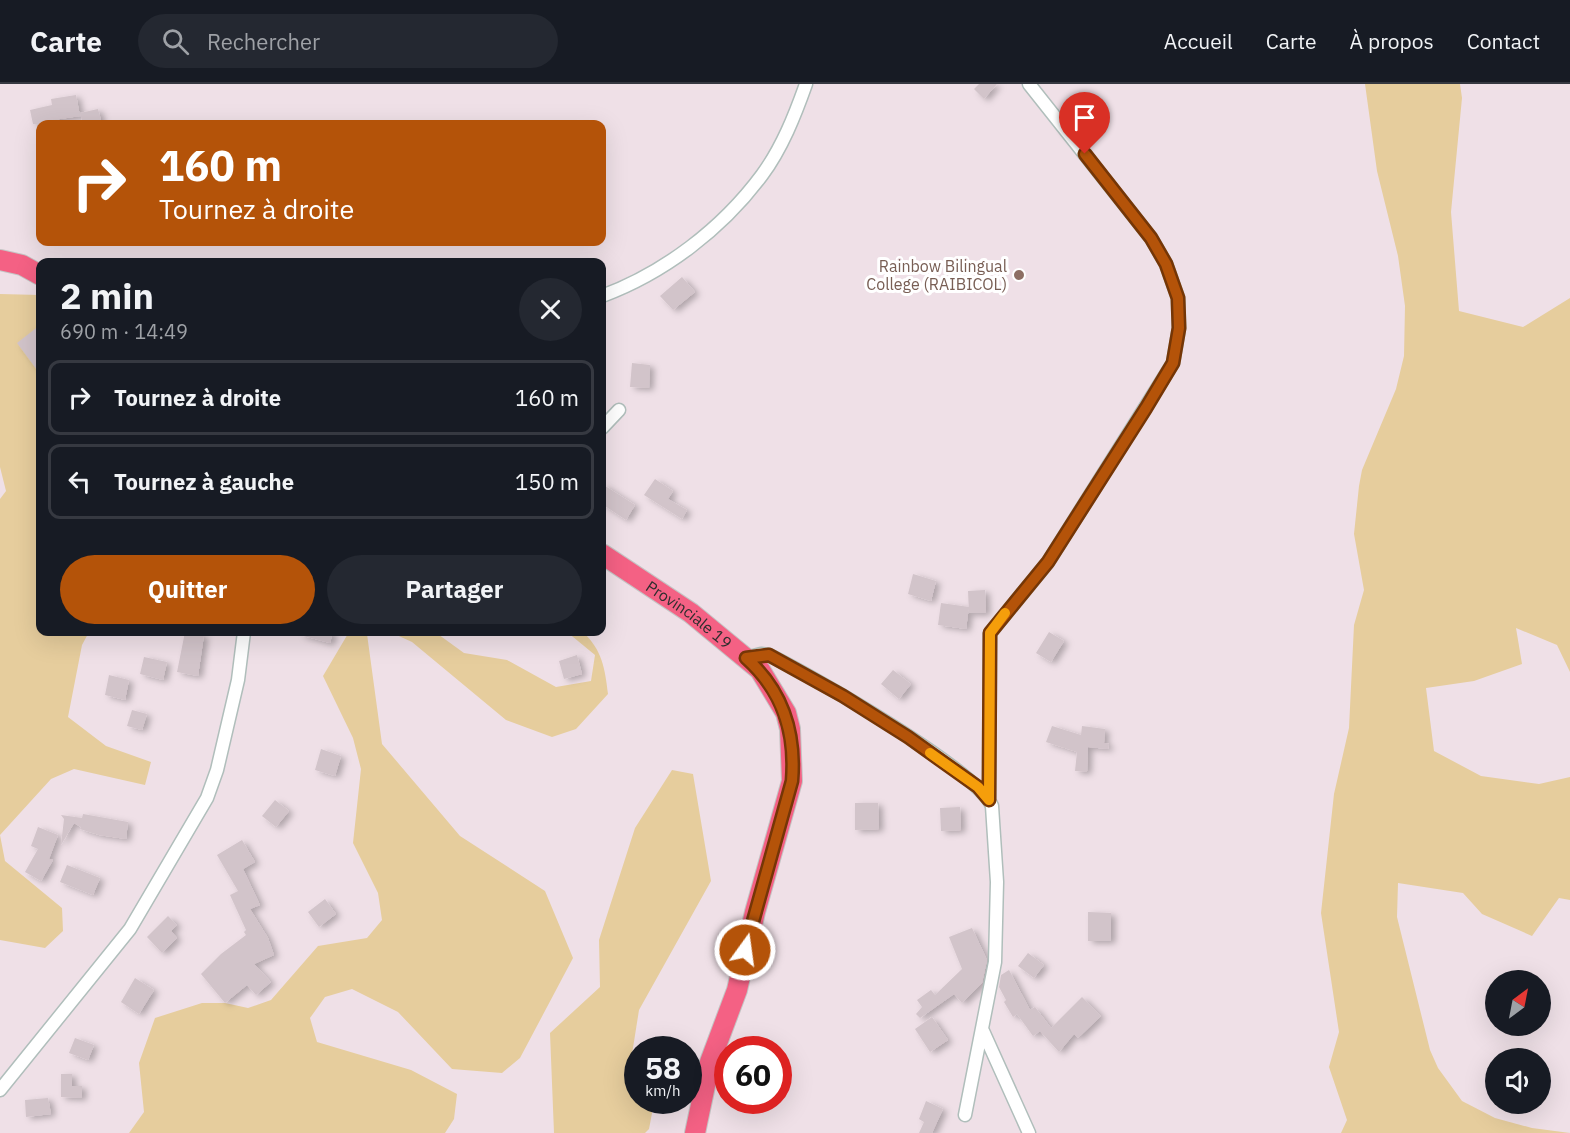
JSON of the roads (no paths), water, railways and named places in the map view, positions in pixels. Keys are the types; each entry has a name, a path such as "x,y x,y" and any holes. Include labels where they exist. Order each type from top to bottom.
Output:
{"main road":[{"path":"0,260 21,265 36,272"},
{"name":"Provinciale 19","path":"606,557 692,613 746,658 768,681 786,713 792,745 792,781 755,912 736,990 710,1062 695,1133"}],"street":[{"path":"606,295 632,285 682,254 728,213 762,175 794,118 806,84"},
{"path":"989,800 990,633 1048,562 1146,408 1173,363 1179,328 1178,298 1166,264 1151,238 1029,84"},
{"path":"606,424 619,410"},
{"path":"0,1090 130,929 207,798 217,770 238,680 244,636"},
{"path":"746,658 769,655 843,696 908,737 978,787 992,806 997,905 995,962 965,1115"},
{"path":"983,1031 1029,1133"}],"place":[{"name":"Rainbow Bilingual College (RAIBICOL)","path":"1019,275"}]}
